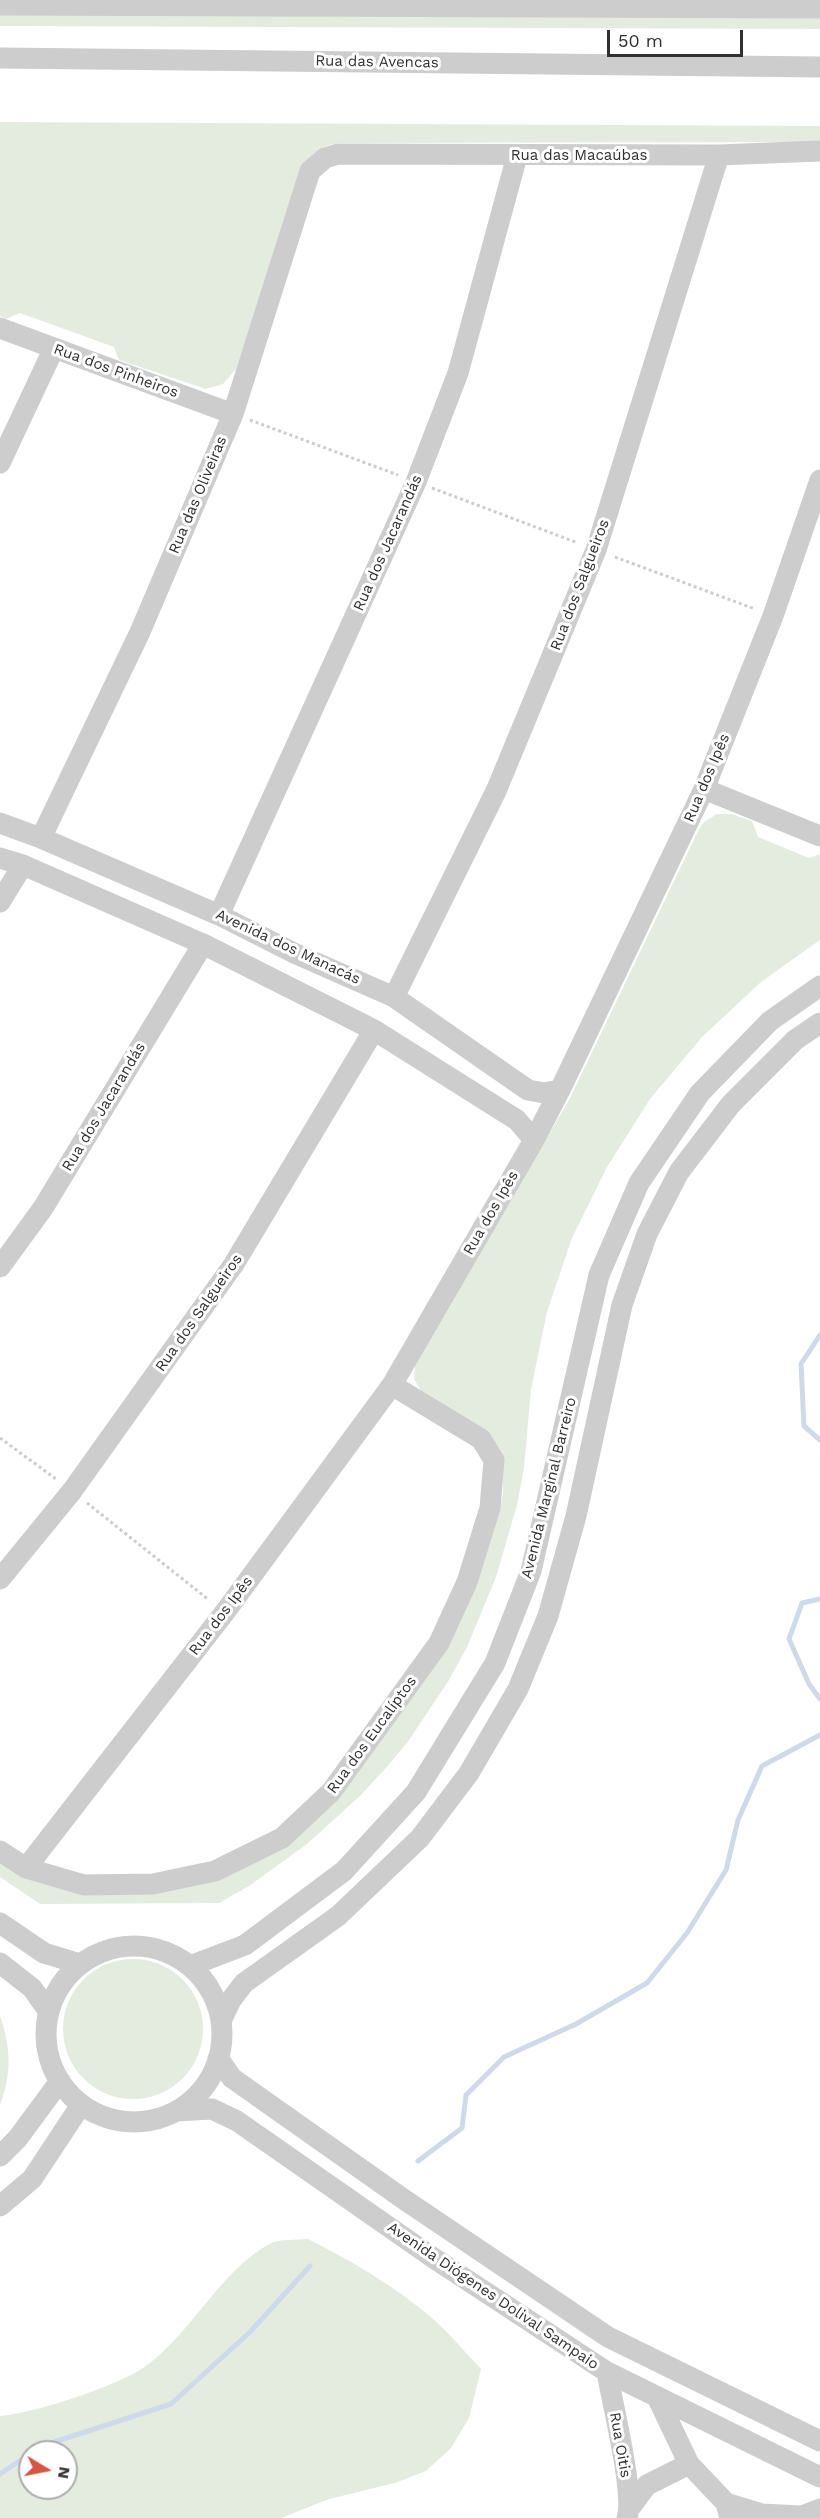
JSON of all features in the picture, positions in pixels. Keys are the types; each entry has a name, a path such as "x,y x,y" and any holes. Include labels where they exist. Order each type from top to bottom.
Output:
{"street":[{"path":"0,5 56,2 534,3 767,4 820,8"},
{"name":"Rua das Avencas","path":"0,58 754,66"},
{"path":"754,66 820,61"},
{"path":"754,66 820,67"},
{"name":"Rua das Macaúbas","path":"338,154 718,155 820,151"},
{"name":"Rua das Oliveiras","path":"41,838 140,632 233,414 310,171 325,158 338,154"},
{"name":"Rua dos Salgueiros","path":"394,996 495,791 596,550 718,155"},
{"name":"Rua dos Jacarandás","path":"219,915 416,482 458,373 517,156"},
{"name":"Rua dos Pinheiros","path":"0,328 233,414"},
{"path":"0,463 54,348"},
{"name":"Rua dos Ipês","path":"26,1868 225,1612 392,1385 534,1140 704,789 773,616 820,480"},
{"path":"704,789 820,836"},
{"name":"Avenida dos Manacás","path":"0,824 41,838 219,915 294,952 394,996 528,1090 544,1093 560,1090"},
{"path":"0,858 23,865 202,944 374,1030 517,1120 534,1140"},
{"path":"0,902 23,865"},
{"path":"112,905 115,888 127,876"},
{"name":"Rua dos Jacarandás","path":"0,1267 43,1208 202,944"},
{"path":"282,984 293,971 294,952"},
{"name":"Avenida Marginal Barreiro","path":"190,1966 245,1945 344,1871 416,1792 495,1664 531,1571 599,1275 639,1184 700,1093 770,1021 820,986"},
{"name":"Avenida Marginal Barreiro","path":"221,2021 231,2000 243,1983 338,1917 420,1838 468,1773 518,1689 548,1616 576,1516 622,1305 648,1234 679,1172 731,1104 795,1040 820,1023"},
{"name":"Rua dos Salgueiros","path":"0,1579 72,1491 234,1264 374,1030"},
{"name":"Rua dos Eucalíptos","path":"0,1851 26,1868 84,1885 153,1884 215,1871 282,1838 331,1792 439,1643 467,1582 490,1508 494,1460 481,1439 392,1385"},
{"path":"0,1923 44,1953 80,1964"},
{"path":"128,1946 154,1948 178,1957 190,1966 198,1973 213,1995 221,2021 222,2040 218,2058 209,2079 195,2097 176,2111 153,2120 128,2122 104,2117 81,2105 60,2081 48,2052 46,2036 48,2012 61,1985 80,1964 103,1951 128,1946"},
{"path":"0,1963 33,1988 48,2012"},
{"name":"Avenida Diógenes Dolival Sampaio","path":"218,2058 232,2078 402,2198 608,2337 820,2441"},
{"path":"0,2156 18,2138 60,2081"},
{"path":"0,2206 32,2179 81,2105"},
{"name":"Avenida Diógenes Dolival Sampaio","path":"176,2111 212,2109 237,2121 432,2257 607,2372 820,2477"},
{"name":"Rua Oitis","path":"607,2372 628,2514"},
{"path":"658,2399 689,2464 728,2511 799,2517 820,2509"},
{"path":"628,2514 647,2485 689,2464"}],"path":[{"path":"233,414 773,616"},
{"path":"0,1438 72,1491 225,1612"}],"shaded area":[{"path":"0,13 820,14 820,29 0,26"},
{"path":"0,122 820,126 820,142 344,143 327,146 312,155 304,165 236,369 223,384 206,389 119,360 114,347 20,313 6,319 0,316"},
{"path":"717,814 731,814 752,821 758,837 809,858 820,854 820,940 761,982 702,1037 650,1099 607,1167 572,1238 547,1312 531,1389 524,1468 517,1505 496,1577 467,1647 449,1680 407,1743 360,1796 307,1844 249,1886 219,1903 40,1904 0,1877 0,1860 154,1889 287,1842 445,1648 500,1506 503,1494 503,1468 422,1392 414,1379 415,1364 570,1098 699,829 704,822"},
{"path":"133,1959 160,1964 183,1979 198,2002 203,2029 198,2056 183,2079 160,2094 133,2099 106,2094 83,2079 68,2056 63,2029 68,2002 83,1979 106,1964"},
{"path":"0,2016 9,2060 7,2082 0,2105"},
{"path":"308,2239 373,2275 419,2307 481,2369 469,2418 451,2448 426,2471 395,2483 329,2499 281,2518 0,2518 0,2416 33,2410 74,2398 143,2368 176,2338 236,2269 271,2243"}],"waterway":[{"path":"820,1335 801,1364 804,1426 820,1440"},
{"path":"820,1599 802,1603 789,1639 809,1684 820,1699"},
{"path":"418,2161 462,2128 466,2095 504,2057 576,2024 647,1983 687,1933 726,1870 738,1820 762,1766 820,1735"},
{"path":"60,2440 171,2404 250,2332 310,2266"},
{"path":"0,2474 18,2462"}]}
